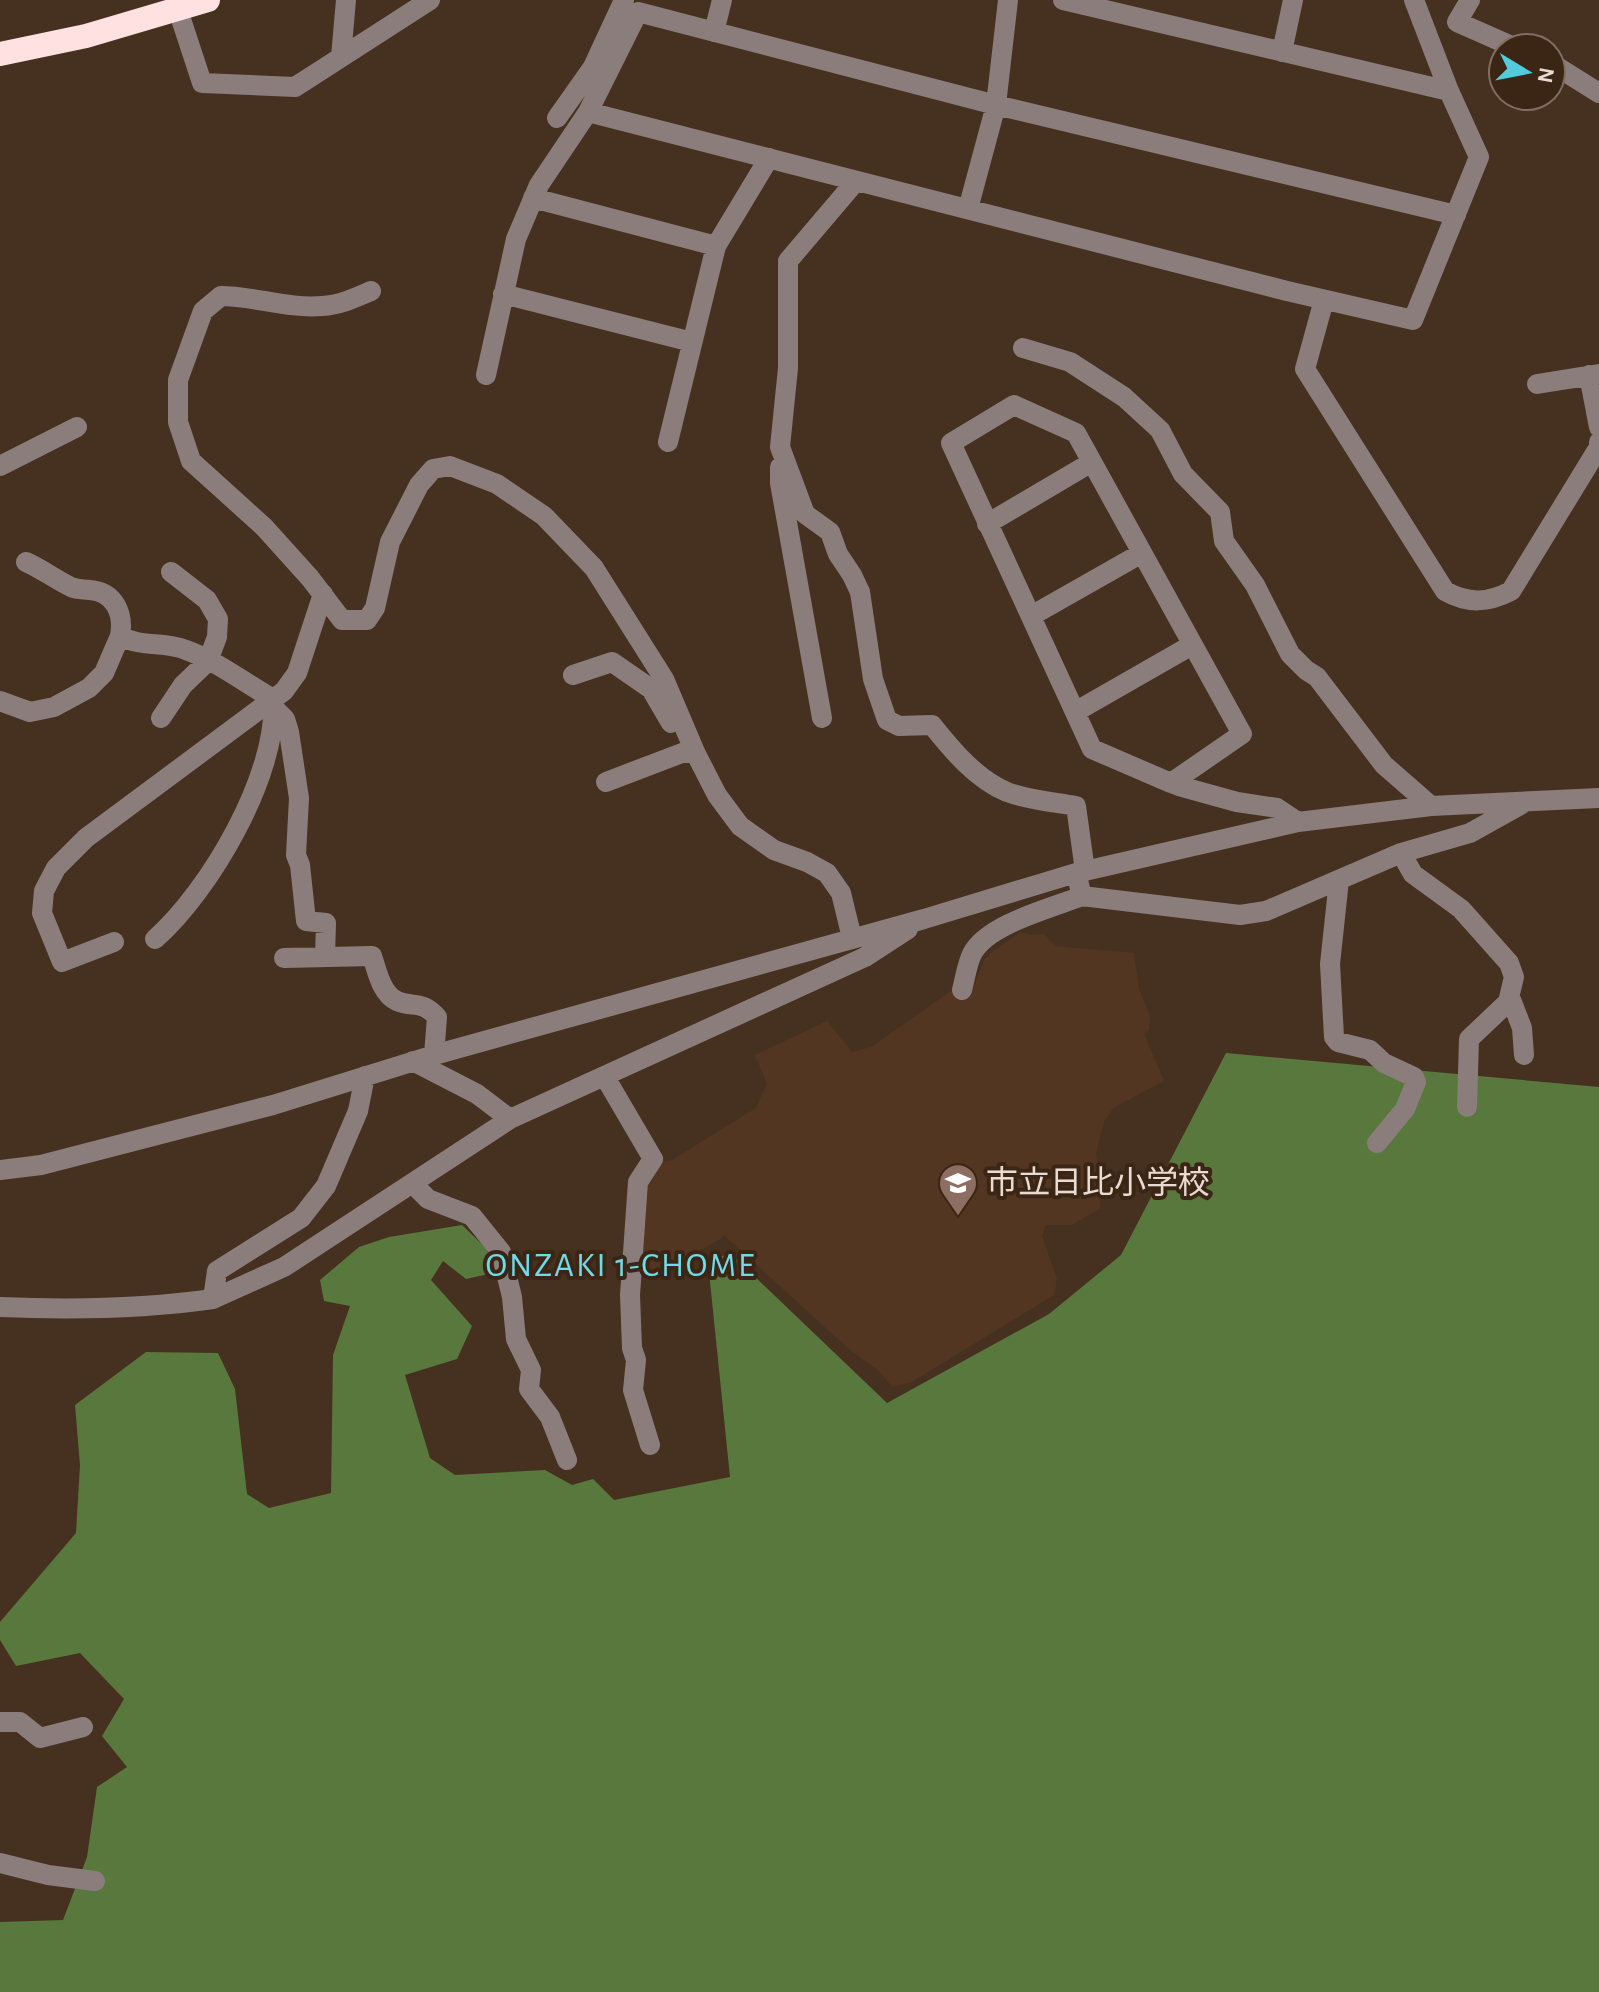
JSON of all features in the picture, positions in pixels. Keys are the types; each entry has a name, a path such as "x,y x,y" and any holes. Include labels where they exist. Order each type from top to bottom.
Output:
{"highway":[{"path":"0,54 86,36 208,0"}],"street":[{"path":"341,57 346,0"},
{"path":"178,10 202,83 295,87 430,0"},
{"path":"714,32 722,0"},
{"path":"968,209 996,105 1008,0"},
{"path":"1063,0 1449,91"},
{"path":"1282,52 1293,0"},
{"path":"588,112 1413,320 1479,157 1449,91 1414,0"},
{"path":"1470,0 1457,22 1487,35"},
{"path":"628,5 714,32 996,105 1456,215"},
{"path":"486,375 516,239 533,198 588,112 628,5"},
{"path":"557,118 593,67 628,5"},
{"path":"1567,73 1599,93"},
{"path":"668,442 716,246 769,158"},
{"path":"822,718 780,483 780,447 788,368 788,261 856,181"},
{"path":"533,198 716,246"},
{"path":"371,291 342,303 320,307 244,296 221,296 203,311 178,380 178,422 191,461 264,527 342,620 367,620 375,608 390,542 419,485 433,469 450,466 497,484 544,516 594,568 664,679 688,752"},
{"path":"503,294 692,342"},
{"path":"1324,300 1305,369 1445,591 1460,600 1496,599 1511,591 1594,464 1599,442"},
{"path":"1023,348 1070,362 1124,397 1160,430 1183,474 1220,512 1224,541 1255,585 1290,654 1317,677 1384,765 1431,806"},
{"path":"1537,384 1594,374 1599,427"},
{"path":"1171,783 1242,734 1076,433 1014,405 951,443 1092,749 1171,783 1237,802 1277,808 1298,822"},
{"path":"0,466 77,427"},
{"path":"780,447 805,514 830,532 838,554 860,592 873,679 887,720 899,726 932,725 954,753 993,785 1008,792 1076,806 1082,896"},
{"path":"987,524 1092,462"},
{"path":"1031,616 1142,553"},
{"path":"0,701 30,712 54,707 89,688 104,673 123,622 119,606 110,599 93,590 78,590 26,562"},
{"path":"161,718 183,685 208,661 217,637 218,619 207,600 171,572"},
{"path":"114,942 62,962 42,913 44,891 56,868 86,838 273,704 297,673 323,594"},
{"path":"120,636 131,642 170,645 188,650 273,704 285,719 299,798 296,855 300,865 306,921 326,923 325,957"},
{"path":"1075,712 1192,645"},
{"path":"573,675 612,662 651,689 688,752 740,826 774,850 827,873 841,893 852,938"},
{"path":"155,939 196,897 248,805 264,768 275,721 273,704"},
{"path":"606,782 688,752"},
{"path":"0,1170 41,1165 273,1105 413,1061 924,919 1080,872 1298,822 1431,806 1599,798"},
{"path":"962,990 972,953 985,938 1082,896 1240,915 1266,911 1401,853 1470,833 1526,802"},
{"path":"1401,853 1413,874 1461,909 1509,963 1514,977 1510,997 1522,1028 1524,1055"},
{"path":"1339,880 1330,964 1334,1037 1338,1042 1370,1050 1384,1063 1414,1077 1416,1082 1405,1109 1377,1143"},
{"path":"0,1307 102,1309 213,1299 284,1267 510,1119 865,957 924,919"},
{"path":"284,958 372,956 383,986 395,1000 428,1006 437,1017 434,1055"},
{"path":"1467,1107 1469,1039 1510,997"},
{"path":"413,1061 477,1094 510,1119"},
{"path":"213,1299 217,1271 301,1218 326,1186 358,1111 365,1076"},
{"path":"605,1077 653,1159 638,1182 630,1295 632,1348 636,1360 633,1390 650,1445"},
{"path":"412,1183 428,1199 472,1216 501,1252 512,1297 516,1339 531,1370 529,1389 550,1417 567,1460"},
{"path":"0,1722 20,1722 40,1738 83,1727"},
{"path":"0,1863 48,1875 95,1881"}],"shaded area":[{"path":"1021,932 1044,934 1056,946 1134,953 1139,989 1150,1016 1149,1030 1144,1034 1164,1081 1113,1108 1104,1122 1096,1153 1101,1183 1100,1209 1071,1225 1046,1225 1042,1236 1057,1279 1054,1295 910,1383 892,1387 878,1370 851,1351 725,1236 681,1262 650,1275 643,1257 637,1256 645,1179 660,1162 672,1160 756,1108 767,1084 755,1055 827,1021 852,1052 871,1047 951,991 970,997 984,960"}],"green space":[{"path":"1226,1053 1599,1087 1599,1992 0,1992 0,1922 63,1920 87,1857 97,1787 127,1767 102,1736 124,1699 80,1653 16,1666 0,1640 0,1622 76,1533 80,1465 75,1405 146,1352 218,1353 235,1389 247,1494 269,1508 331,1493 333,1355 350,1306 324,1301 320,1280 359,1247 389,1237 462,1225 487,1249 493,1273 466,1279 443,1261 431,1280 472,1326 457,1359 405,1375 430,1458 455,1475 545,1470 572,1485 593,1479 614,1500 730,1477 708,1262 730,1253 887,1403 1049,1314 1121,1255"}],"place":[{"name":"市立日比小学校","path":"958,1217"}],"district":[{"name":"ONZAKI 1-CHOME","path":"621,1266"}]}
